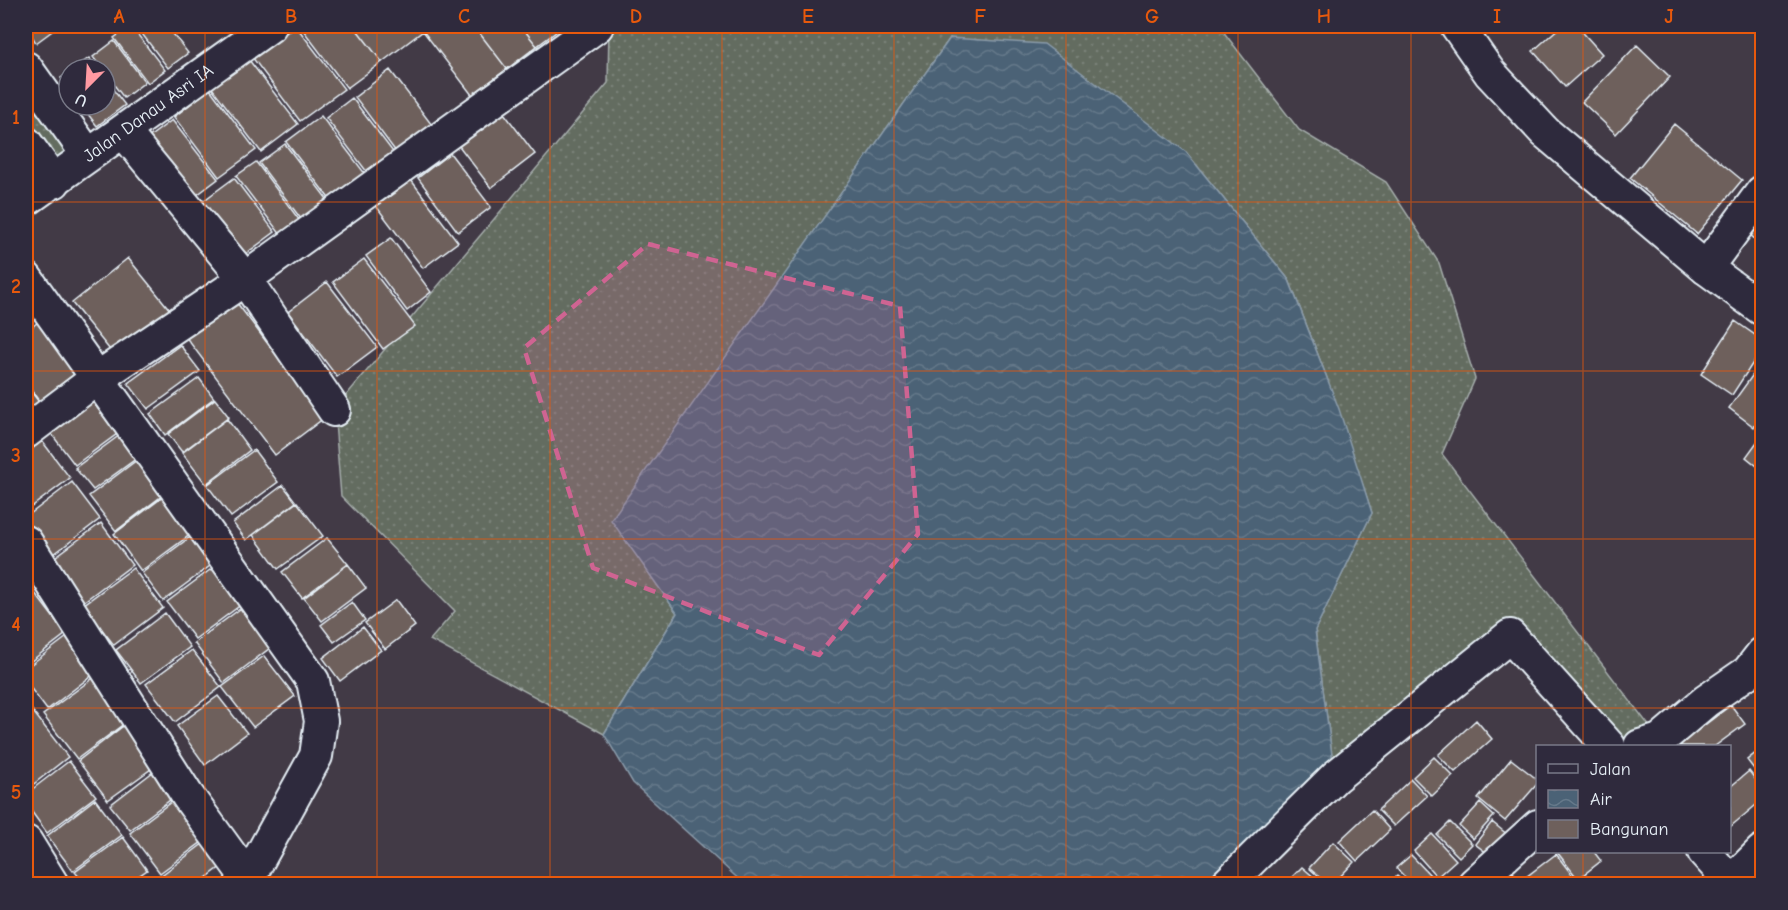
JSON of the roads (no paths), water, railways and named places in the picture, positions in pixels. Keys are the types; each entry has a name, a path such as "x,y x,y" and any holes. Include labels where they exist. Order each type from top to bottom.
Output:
{"street":[{"name":"Jalan Danau Asri IA","path":"26,200 270,26"},
{"path":"26,432 96,379 245,279 597,26"},
{"path":"1456,26 1490,73 1545,132 1706,268 1762,309"},
{"path":"26,68 88,155"},
{"path":"124,132 245,279 334,410"},
{"path":"26,143 54,182"},
{"path":"1706,268 1762,192"},
{"path":"26,278 313,681 321,721 316,756 246,883 26,542"},
{"path":"1231,883 1335,777 1510,636 1607,745"},
{"path":"1646,745 1660,740 1706,701 1748,672 1762,654"},
{"path":"1474,885 1536,828"},
{"path":"26,842 52,885"},
{"path":"1705,853 1731,884 1762,851"}],"water":[{"path":"950,38 1044,44 1186,152 1289,280 1339,409 1372,513 1315,630 1335,777 1227,884 744,884 633,783 604,734 677,613 611,520"}]}
